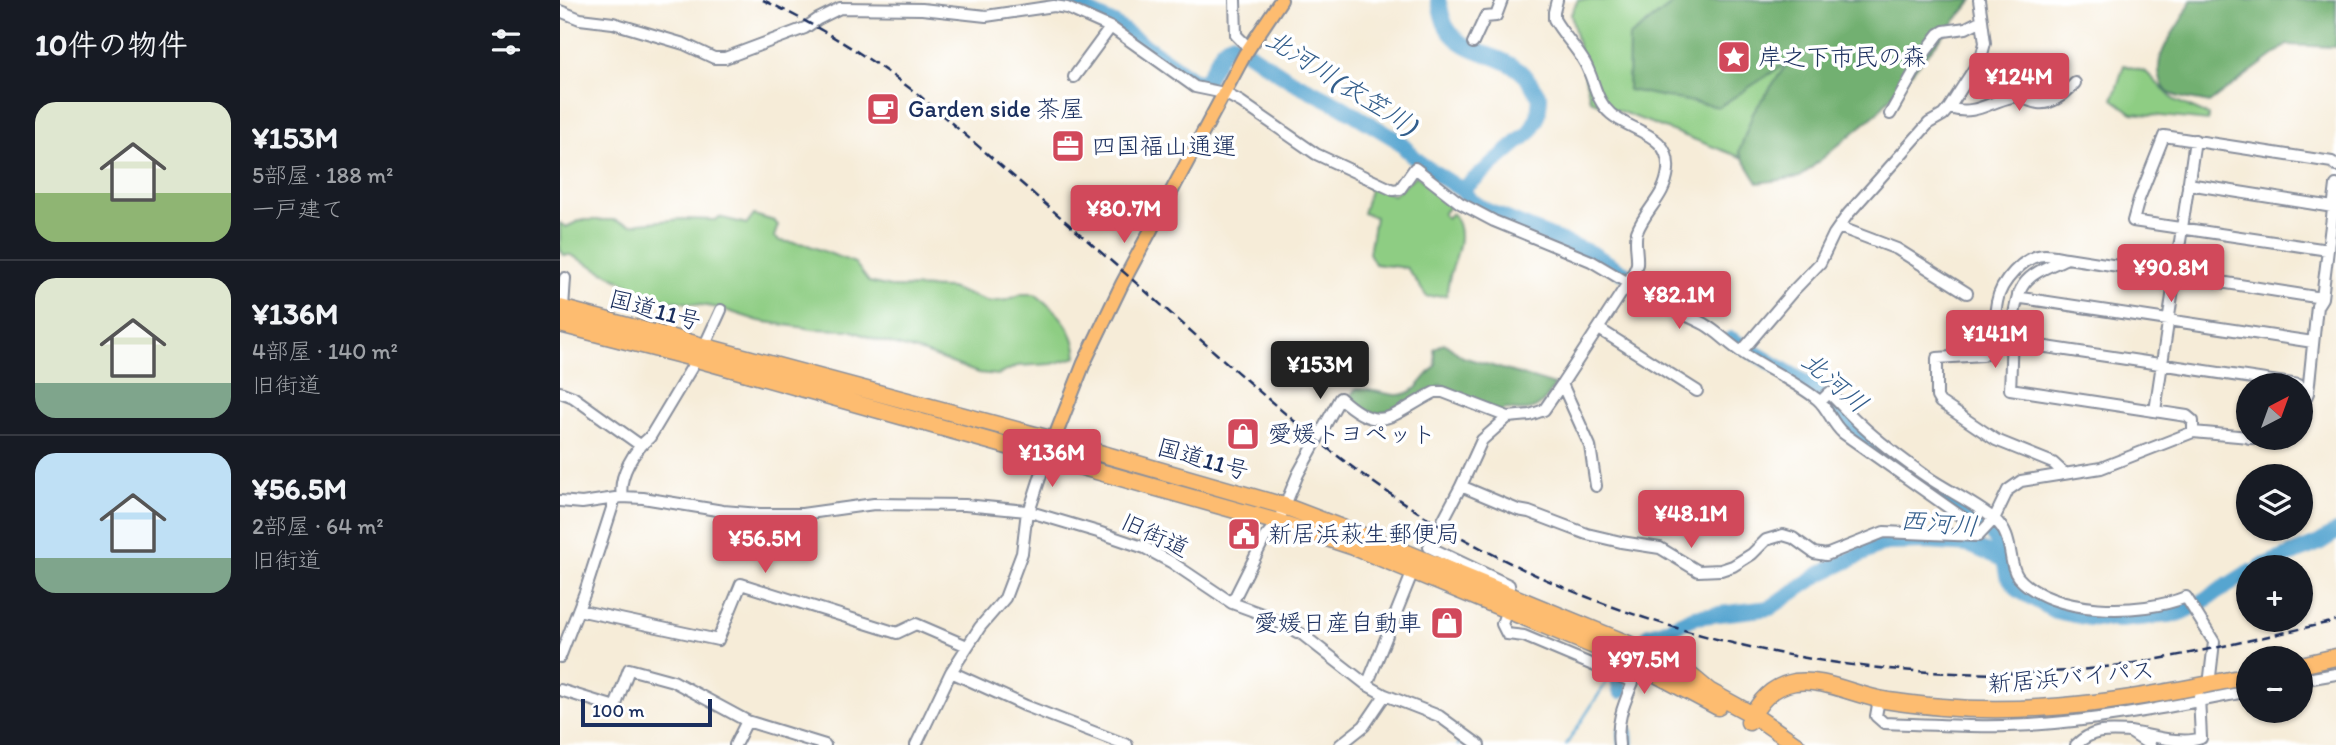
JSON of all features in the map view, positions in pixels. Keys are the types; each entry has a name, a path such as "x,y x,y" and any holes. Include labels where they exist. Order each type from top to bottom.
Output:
{"highway":[{"name":"国道11号","path":"561,317 1054,440 1397,549 1508,604"},
{"name":"国道11号","path":"700,353 1047,456 1281,514 1413,571 1643,650 1691,676 1751,719 1795,745"},
{"path":"2313,662 2336,657"},
{"name":"新居浜バイパス","path":"1751,719 1761,700 1773,690 1798,682 1813,682 1879,699 1944,707 2025,708 2202,691 2236,680"}],"main road":[{"path":"1047,456 1100,325 1247,51 1281,0"}],"street":[{"path":"1236,0 1236,34 1247,51"},
{"path":"1473,43 1485,17 1496,16 1502,0"},
{"path":"1231,603 1265,537 1281,514 1298,474 1340,398 1356,413 1374,419 1388,418 1435,392 1443,392 1508,417 1530,415 1544,410 1631,279 1637,262 1637,233 1665,185 1668,167 1666,154 1659,142 1614,117 1603,106 1584,62 1554,19 1557,0"},
{"path":"1744,349 1820,264 1839,227 1929,123 1943,115 1963,89 1981,58 1985,43 1979,0"},
{"path":"560,11 580,19 613,23 684,44 714,58 725,58 805,28 840,8 922,9 986,16 1054,6 1067,8 1110,28 1195,87 1224,93 1259,113 1315,154 1343,169 1397,190 1415,168 1460,203 1494,221 1631,279 1684,316 1705,325 1801,388 1823,398 1912,465 1993,521 2007,537 2019,578 2052,599 2085,607 2110,608 2149,606 2186,597 2214,642 2202,691 2201,737 2195,741 2180,741 2130,732 2099,730 2076,745"},
{"path":"1890,114 1926,51 1939,34 1966,28 1982,20"},
{"path":"1074,77 1110,28"},
{"path":"1949,108 1984,109 2014,96 2039,103 2053,101 2075,83"},
{"path":"2328,250 2133,221 2164,136 2332,162 2336,166"},
{"path":"2155,411 2195,140"},
{"path":"2188,184 2333,206"},
{"path":"2306,373 2317,306 2322,298 2336,185"},
{"path":"1839,227 1897,249 1967,293"},
{"path":"2064,473 2053,463 1996,440 1940,402 1937,397 1937,358 1983,355 1996,327 1996,303 2010,275 2034,257 2044,255 2067,258 2322,298"},
{"path":"2067,258 2039,271 2025,283 2018,295 2014,310 2010,389 2187,416 2193,421 2193,432"},
{"path":"561,317 565,278"},
{"path":"2018,295 2022,298 2313,342"},
{"path":"560,657 564,635 578,610 629,465 640,445 650,437 700,353 721,310"},
{"path":"1598,329 1697,391"},
{"path":"2013,342 2236,376"},
{"path":"1562,384 1590,446 1595,486"},
{"path":"560,392 573,397 640,445"},
{"path":"1823,398 1836,427 1843,433 1982,533"},
{"path":"1508,417 1482,440 1429,547 1509,585 1508,604 1502,624 1507,634 1524,636 1633,682 1619,716 1619,745"},
{"path":"1461,486 1518,510 1587,534 1660,548 1692,570 1721,570 1752,554 1766,540 1783,535 1793,538 1805,549 1820,555 1884,532 1971,536 1982,533 1993,521 2008,490 2021,481 2101,468 2193,432 2236,437"},
{"path":"916,745 967,646 1005,598 1022,553 1028,512 1047,456"},
{"name":"旧街道","path":"560,501 582,503 617,498 643,498 760,514 802,514 874,504 965,505 1028,512 1145,548 1171,562 1231,603 1262,614 1303,635 1367,685 1439,716 1479,745"},
{"path":"1367,685 1413,571"},
{"path":"578,610 718,640 741,584 897,634 916,624 967,646"},
{"path":"560,690 615,707 629,669 673,681 747,721 825,745"},
{"path":"951,673 1127,745"},
{"path":"2313,678 2336,674"},
{"path":"1879,699 1876,716 1884,723 1961,726 2052,724 2128,714 2202,691 2236,691"},
{"path":"1340,745 1364,726 1385,695"},
{"path":"735,745 747,721"},
{"path":"2130,732 2150,745"}],"green space":[{"name":"岸之下市民の森","path":"1578,0 1936,0 1785,174 1590,100 1571,14"},
{"name":"岸之下市民の森","path":"1678,0 1973,0 1877,113 1800,177 1758,183 1739,152 1753,113 1788,62 1719,107 1628,90 1629,37"},
{"path":"2191,0 2336,0 2336,47 2287,45 2209,103 2175,96 2167,92 2161,81 2160,59"},
{"path":"2124,65 2146,72 2174,100 2208,115 2208,121 2132,113 2113,99"},
{"path":"1416,175 1452,203 1443,214 1447,218 1452,213 1458,223 1459,243 1447,295 1427,297 1407,268 1375,264 1369,253 1375,217 1363,213 1370,190 1366,186 1368,183 1393,195"},
{"path":"754,215 774,221 778,225 774,237 780,241 805,244 855,263 869,282 890,287 950,288 989,302 1007,300 1022,294 1035,294 1064,321 1073,337 1077,357 1052,364 1017,366 998,375 978,373 850,330 812,329 759,321 719,308 669,300 637,291 571,255 564,255 560,249 560,223 566,227 581,220 613,220 632,225 682,219 716,220 719,217 747,224"},
{"path":"1444,343 1463,357 1555,385 1545,400 1535,408 1523,411 1505,409 1501,412 1441,385 1404,405 1379,413 1364,410 1350,396 1356,389 1394,395 1409,393 1436,366 1434,349"}],"waterway":[{"name":"北河川(衣笠川)","path":"1064,0 1114,24 1195,81 1205,82 1223,49 1231,43 1237,45 1290,80 1339,105 1397,140 1421,164 1462,190 1470,200 1487,211 1593,254 1695,315"},
{"path":"1438,0 1445,23 1461,43 1520,71 1540,98 1538,116 1530,132 1462,190"},
{"name":"北河川","path":"1731,339 1806,383 1831,403 1865,441 1901,463 1966,513 1982,520 2002,548 2007,575 2020,591 2055,611 2089,618 2120,620 2178,614 2236,580"},
{"name":"西河川","path":"2290,555 2319,543 2336,532"},
{"name":"西河川","path":"1649,635 1694,617 1770,608 1820,574 1885,543 1969,545 2004,560"},
{"name":"西河川","path":"1616,669 1620,691"},
{"path":"1566,745 1610,677"},
{"name":"西河川","path":"1625,732 1626,745"},
{"path":"1458,745 1460,741 1469,744"}],"railway":[{"path":"763,0 844,44 920,96 1260,392 1346,463 1407,505 1482,549 1560,586 1641,617 1724,641 1808,658 1894,669 1980,674 2067,671 2135,663 2336,621"}],"place":[{"name":"岸之下市民の森","path":"1734,57"},
{"name":"Garden side 茶屋","path":"883,109"},
{"name":"四国福山通運","path":"1068,146"},
{"name":"愛媛トヨペット","path":"1243,434"},
{"name":"新居浜萩生郵便局","path":"1244,534"},
{"name":"愛媛日産自動車","path":"1447,623"}]}
